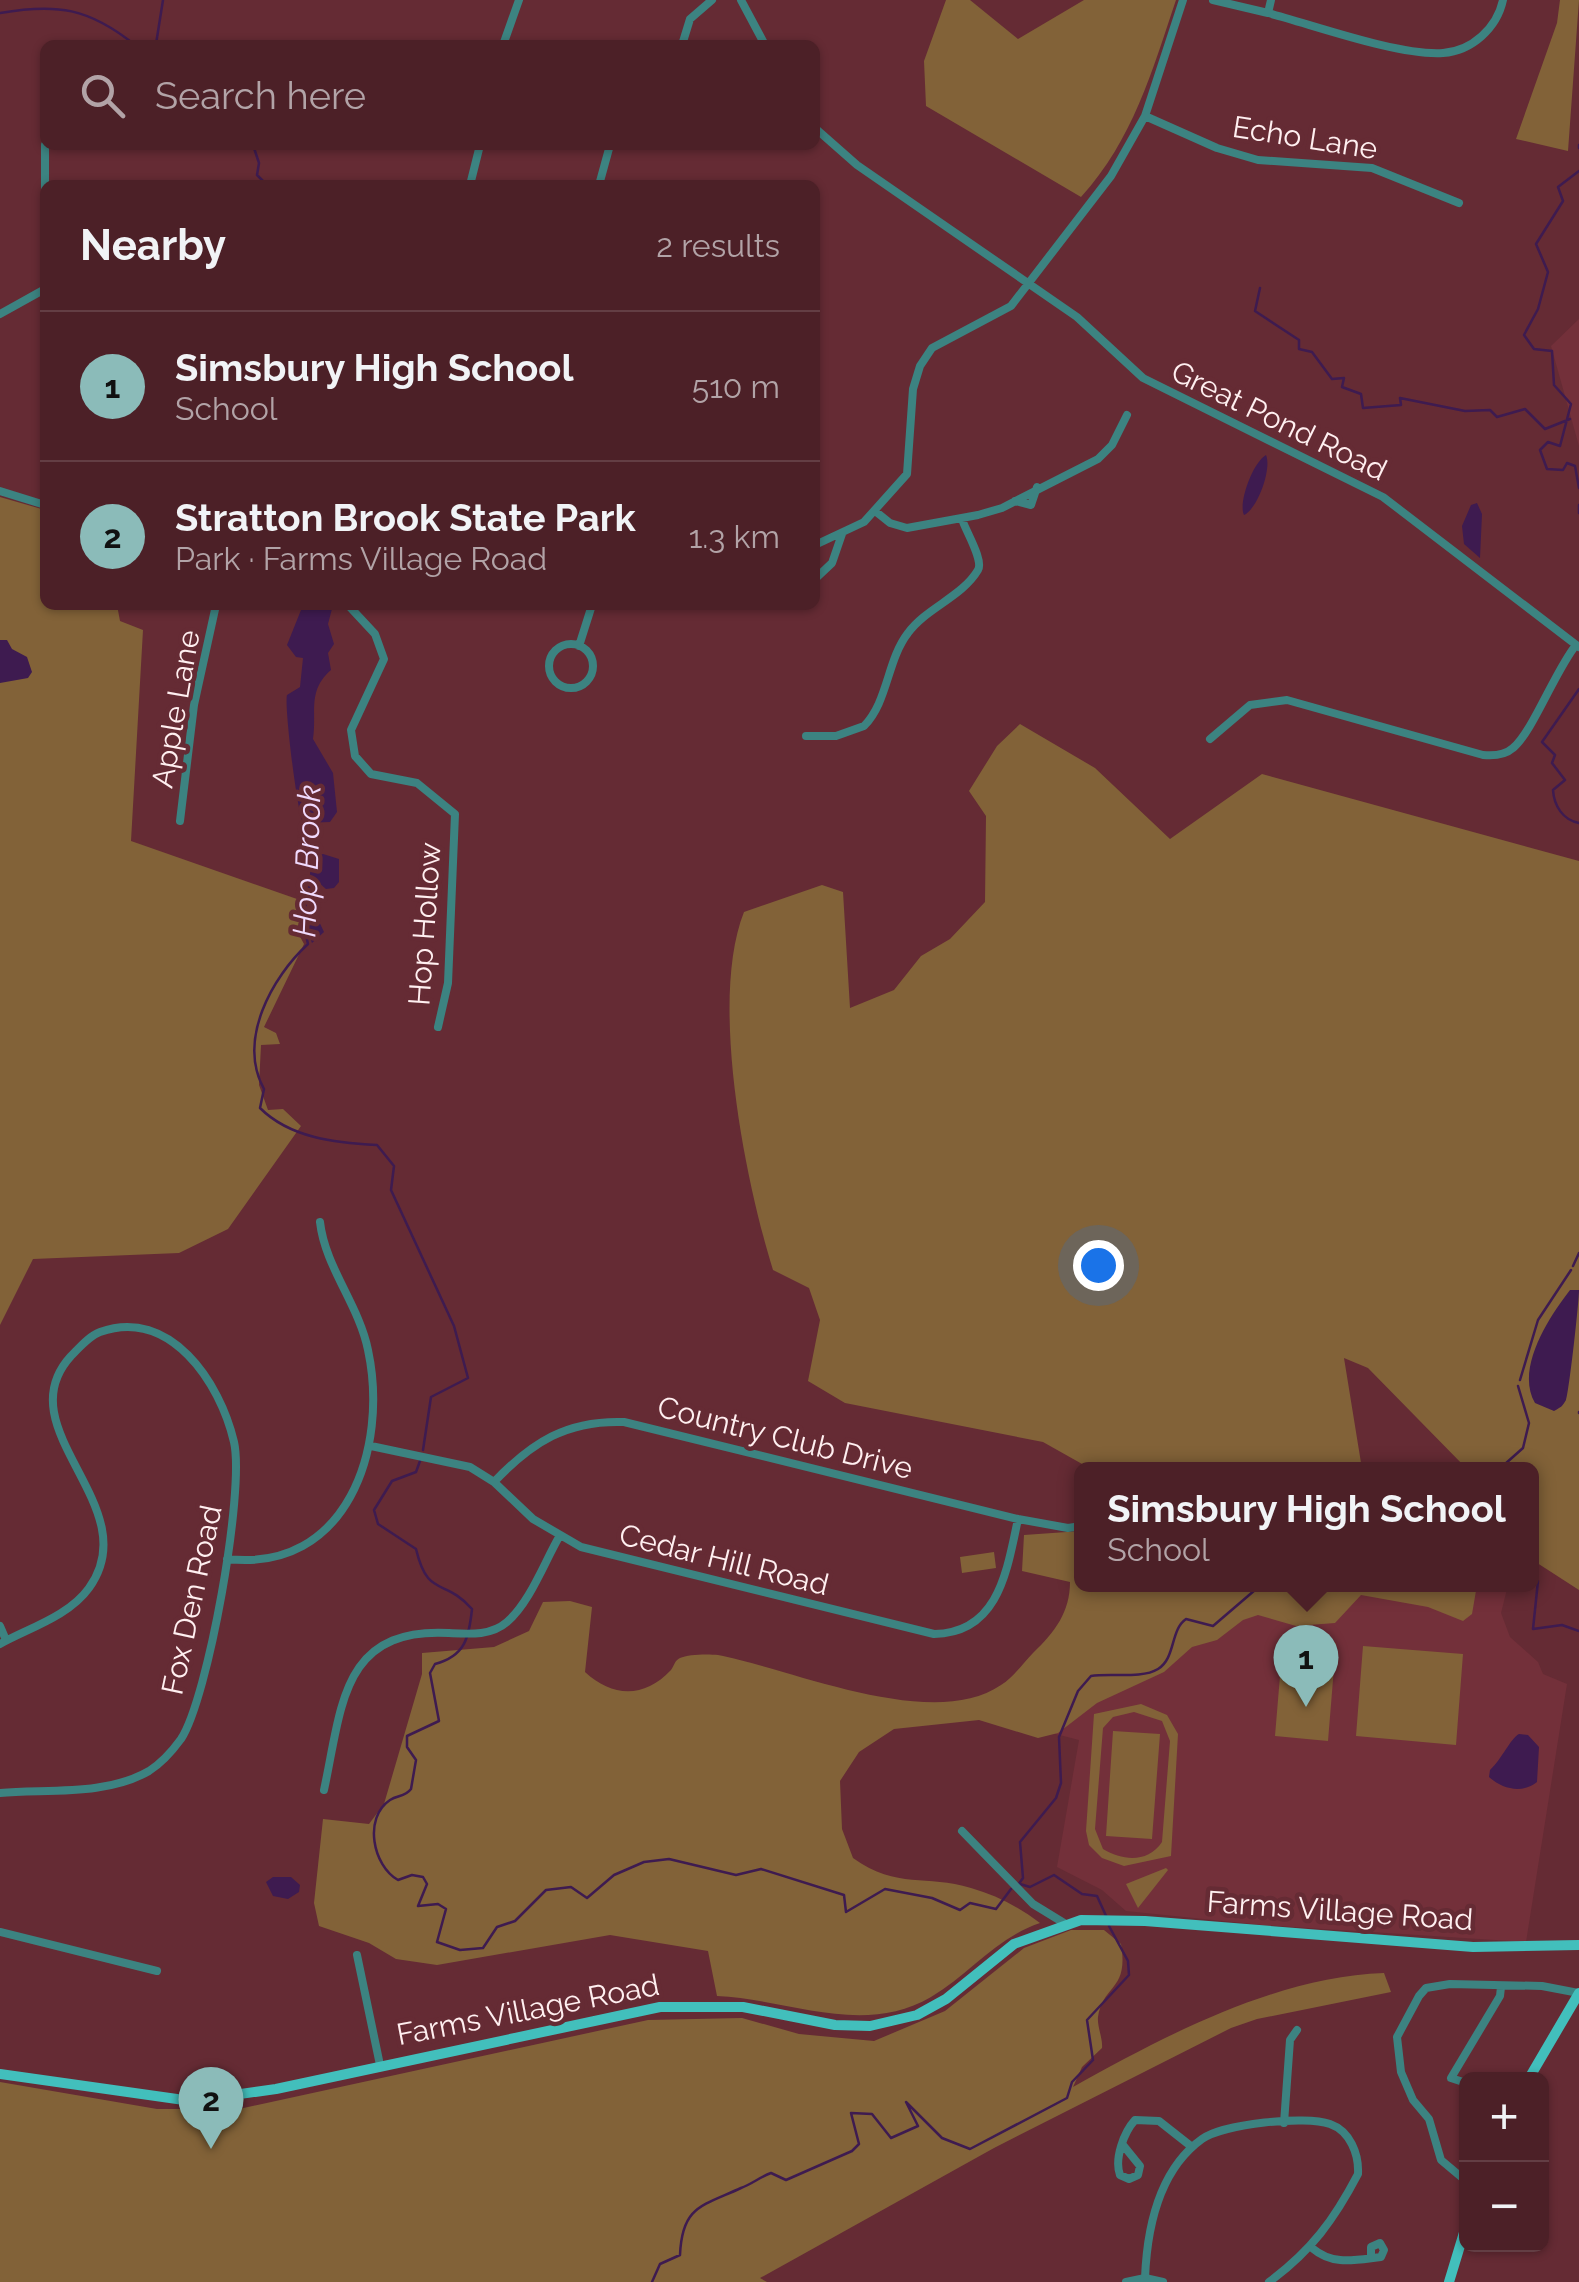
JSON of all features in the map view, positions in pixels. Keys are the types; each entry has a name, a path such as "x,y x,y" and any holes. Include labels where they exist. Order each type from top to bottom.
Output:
{"main road":[{"name":"Farms Village Road","path":"0,2074 191,2101 227,2098 660,2007 743,2007 835,2025 900,2021 946,1999 1014,1944 1064,1923 1108,1919 1474,1947 1579,1944"},
{"path":"1533,2072 1579,1993"},
{"path":"1448,2282 1459,2248"}],"street":[{"path":"505,40 519,0"},
{"path":"684,40 690,19 712,0"},
{"path":"741,0 763,40"},
{"path":"820,543 842,534 875,511 900,486 911,463 913,390 925,357 950,334 1011,306 1110,176 1144,116 1183,0"},
{"path":"1212,0 1442,53 1479,39 1496,20 1503,0"},
{"path":"1268,13 1271,0"},
{"name":"Echo Lane","path":"1144,116 1244,156 1372,168 1459,203"},
{"name":"Great Pond Road","path":"820,133 857,166 1030,280 1077,316 1143,378 1383,497 1577,646"},
{"path":"45,150 45,180"},
{"path":"471,180 479,150"},
{"path":"600,180 608,150"},
{"path":"0,314 40,292"},
{"path":"875,511 890,524 907,528 962,519 1015,501 1098,459 1112,446 1127,415"},
{"path":"0,492 40,504"},
{"path":"806,736 836,736 864,726 909,631 927,612 947,602 978,570 980,561 962,519"},
{"path":"820,574 832,563 842,534"},
{"name":"Apple Lane","path":"180,821 198,681 211,644 215,610"},
{"name":"Hop Hollow","path":"353,610 376,634 384,659 352,730 355,756 371,774 417,783 454,814 449,968 445,1012 438,1026"},
{"path":"579,646 590,610"},
{"path":"565,645 579,646 592,662 591,675 578,687 565,688 554,680 550,659 565,645"},
{"path":"1210,739 1250,705 1287,700 1482,755 1500,755 1520,740 1558,668 1577,646"},
{"path":"228,1558 276,1558 321,1533 362,1476 371,1446 368,1348 358,1312 322,1237 320,1222"},
{"name":"Fox Den Road","path":"0,1792 113,1784 152,1769 181,1739 196,1703 228,1558 237,1492 234,1440 200,1372 174,1339 146,1328 100,1332 68,1360 54,1392 58,1432 101,1517 104,1553 98,1574 81,1599 3,1642"},
{"name":"Country Club Drive","path":"494,1482 543,1438 588,1423 624,1422 1018,1519 1074,1527"},
{"name":"Cedar Hill Road","path":"371,1446 452,1462 494,1482 520,1508 559,1536 607,1555 862,1618 947,1634 971,1626 994,1605 1018,1519"},
{"path":"324,1790 344,1700 364,1658 378,1644 409,1634 468,1634 506,1624 559,1536"},
{"path":"0,1626 3,1642"},
{"path":"962,1831 1050,1918 1064,1923"},
{"path":"0,1932 158,1971"},
{"path":"357,1956 380,2065"},
{"path":"1459,2175 1441,2160 1429,2119 1412,2100 1396,2044 1426,1988 1450,1984 1542,1986 1579,1993"},
{"path":"1459,2080 1450,2078 1500,1996 1501,1988"},
{"path":"1284,2123 1290,2040 1297,2030"},
{"path":"1123,2145 1132,2124 1145,2117 1167,2125 1192,2147"},
{"path":"1146,2278 1153,2212 1192,2147 1220,2129 1327,2122 1341,2130 1358,2162 1358,2174 1334,2220 1312,2248 1269,2282"},
{"path":"1312,2248 1335,2262 1372,2258"},
{"path":"1126,2282 1146,2278 1163,2282"}],"shaded area":[{"path":"946,0 970,0 1018,39 1084,0 1176,0 1128,128 1081,197 926,106 924,61"},
{"path":"1560,0 1579,0 1568,151 1516,139 1557,23"},
{"path":"1579,319 1579,446 1551,346"},
{"path":"1266,455 1262,488 1244,515 1248,483"},
{"path":"0,497 40,509 40,610 118,610 120,621 143,630 131,841 297,899 301,912 297,931 304,944 264,1027 276,1033 280,1044 261,1045 259,1085 268,1110 283,1109 301,1126 228,1229 179,1253 33,1259 0,1325"},
{"path":"1477,503 1482,514 1480,558 1464,544 1462,526 1471,505"},
{"path":"301,610 332,610 328,624 334,644 328,653 331,670 316,694 313,739 333,773 337,812 330,822 303,823 287,695 300,687 303,658 296,657 287,645"},
{"path":"0,640 7,640 12,649 27,657 32,672 28,678 0,683"},
{"path":"1020,724 1095,768 1170,839 1262,774 1579,861 1579,1590 1539,1564 1539,1462 1460,1462 1368,1368 1344,1358 1361,1462 1079,1462 1043,1442 845,1403 808,1381 820,1320 809,1288 773,1270 752,1188 735,1090 730,992 734,949 744,912 822,885 843,892 850,1008 894,990 921,956 950,939 985,902 986,816 969,791 997,746"},
{"path":"323,854 339,859 339,882 334,888 326,889 310,875 311,857"},
{"path":"315,913 324,932 312,943 302,918"},
{"path":"1570,1290 1579,1290 1569,1382 1566,1400 1554,1411 1535,1403 1529,1375 1544,1329"},
{"path":"1074,1531 1074,1592 1476,1592 1472,1614 1463,1621 1428,1607 1361,1595 1335,1623 1296,1626 1258,1615 1243,1620 1217,1640 1192,1647 1164,1672 1097,1703 1058,1733 1038,1738 979,1720 894,1729 859,1752 840,1781 842,1829 853,1858 898,1878 980,1891 1040,1923 996,1947 931,1997 905,2009 852,2015 717,1996 708,1951 610,1935 437,1965 396,1959 369,1943 319,1926 314,1903 323,1819 369,1824 384,1804 422,1674 422,1653 494,1647 529,1631 543,1602 570,1601 592,1607 585,1672 617,1690 650,1686 680,1658 709,1654 901,1700 938,1702 972,1698 1001,1685 1014,1674 1054,1629 1067,1603 1070,1582 1022,1571 1024,1535"},
{"path":"994,1552 996,1568 962,1573 960,1557"},
{"path":"1246,1592 1506,1592 1501,1613 1510,1637 1538,1662 1543,1674 1567,1684 1526,1942 1262,1925 1126,1911 1102,1890 1057,1867 1079,1740 1044,1731"},
{"path":"1283,1640 1336,1643 1328,1741 1275,1736"},
{"path":"1363,1646 1463,1654 1456,1745 1356,1736"},
{"path":"1141,1704 1167,1715 1178,1734 1171,1856 1124,1866 1102,1858 1089,1845 1086,1831 1094,1714","holes":["1134,1712 1162,1721 1170,1741 1162,1842 1142,1857 1119,1856 1103,1849 1095,1829 1103,1728 1113,1717"]},
{"path":"1113,1731 1160,1734 1152,1839 1106,1836"},
{"path":"1519,1734 1528,1735 1539,1747 1537,1782 1512,1789 1489,1777 1490,1770"},
{"path":"1168,1870 1138,1908 1126,1884"},
{"path":"273,1877 291,1877 300,1885 299,1892 288,1899 273,1896 266,1882"},
{"path":"1071,1930 1104,1930 1121,1944 1123,1959 1119,1979 1105,1998 1098,2017 1102,2048 1082,2067 1073,2087 1184,2029 1303,1985 1384,1973 1391,1992 1257,2019 1231,2028 994,2148 760,2278 767,2282 0,2282 0,2082 157,2109 239,2109 648,2020 742,2018 799,2034 874,2041 945,2011 1024,1948"}],"waterway":[{"path":"157,40 163,0"},
{"name":"Hop Brook","path":"0,13 72,11 103,23 128,40"},
{"name":"Hop Brook","path":"255,150 259,163 257,175 262,180"},
{"path":"1579,171 1558,187 1563,201 1536,244 1548,272 1538,309 1524,335 1534,349 1552,351 1554,385 1571,404 1560,446 1548,442 1540,450 1547,469 1563,470 1567,463 1575,466 1579,488"},
{"path":"1260,288 1255,311 1299,340 1299,349 1312,352 1332,379 1344,378 1342,387 1361,394 1363,408 1401,405 1400,398 1465,411 1490,410 1497,417 1525,409 1545,429 1570,419"},
{"path":"1579,505 1579,513"},
{"path":"1579,689 1542,742 1555,755 1552,763 1565,780 1553,790 1557,807 1568,819 1579,823"},
{"name":"Hop Brook","path":"308,823 301,832 311,861"},
{"name":"Hop Brook","path":"302,923 311,878"},
{"name":"Hop Brook","path":"306,935 308,944 282,974 262,1010 254,1050 264,1089 260,1108 299,1132 377,1145 394,1166 391,1190 454,1326 468,1378 431,1397 423,1450"},
{"path":"1573,1266 1579,1253"},
{"path":"1520,1380 1538,1320 1571,1270"},
{"path":"1507,1462 1523,1448 1529,1423 1518,1386"},
{"name":"Hop Brook","path":"420,1461 416,1472 392,1481 374,1510 378,1524 416,1549 426,1575 462,1599 472,1609 471,1619 459,1651 435,1664 430,1673 439,1721 407,1736 407,1747 416,1760 411,1789 382,1808 376,1818 374,1842 382,1864 398,1880 412,1875 423,1877 427,1884 418,1906 438,1904 446,1909 437,1942 460,1950 483,1948 497,1927 515,1921 546,1890 571,1887 587,1898 614,1875 644,1862 669,1859 736,1875 761,1869 844,1895 846,1912 885,1889 932,1898 960,1910 970,1903 996,1909 1011,1889"},
{"name":"Hop Brook","path":"1018,1885 1023,1878 1020,1842 1056,1798 1061,1783 1059,1737 1078,1691 1091,1676 1135,1675 1158,1669 1168,1658 1177,1630 1186,1619 1213,1626 1253,1592"},
{"name":"Hop Brook","path":"1537,1592 1533,1629 1562,1625 1579,1631"},
{"path":"1020,1884 1030,1887 1054,1875 1082,1894 1097,1896 1107,1918"},
{"path":"652,2282 660,2264 680,2255 685,2226 705,2204 771,2173 786,2180 852,2151 859,2144 851,2113 872,2114 891,2138 918,2126 906,2102 942,2138 970,2149 1067,2098 1072,2082 1093,2060 1087,2020 1129,1975 1128,1961 1109,1926"}],"place":[{"name":"Simsbury High School","path":"1306,1707"},
{"name":"Stratton Brook State Park","path":"211,2149"}]}
